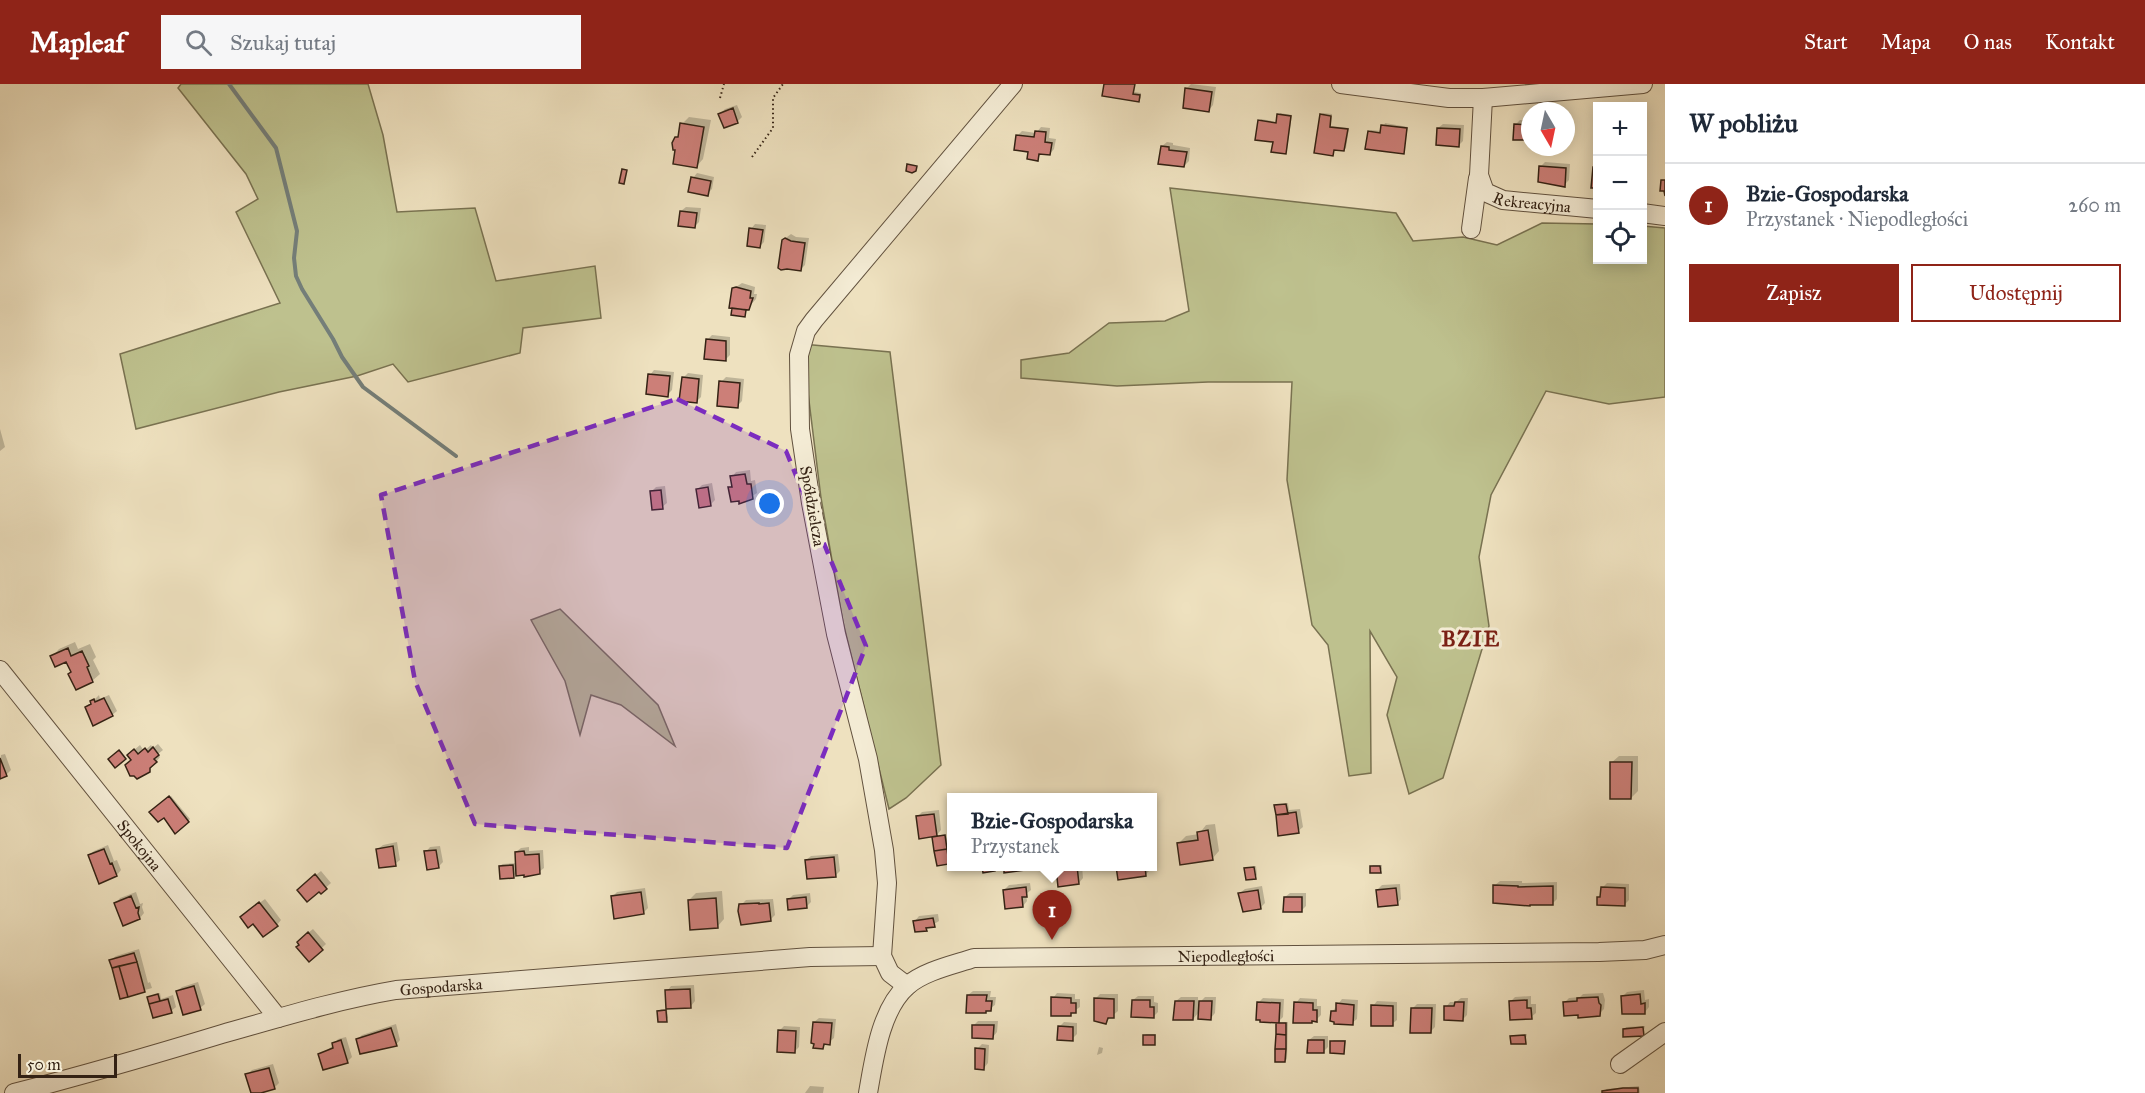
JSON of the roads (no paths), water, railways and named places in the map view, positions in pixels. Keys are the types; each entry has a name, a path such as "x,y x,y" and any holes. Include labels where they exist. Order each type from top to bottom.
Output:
{"street":[{"name":"Spółdzielcza","path":"882,956 887,883 884,850 868,759 836,634 811,503 800,429 799,355 806,331 814,320 1013,84"},
{"path":"1341,84 1388,87 1449,98 1484,98 1576,87 1643,84"},
{"name":"Rekreacyjna","path":"1472,229 1479,175 1484,98"},
{"name":"Rekreacyjna","path":"1479,175 1485,192 1503,200 1593,209"},
{"path":"1647,214 1665,216"},
{"name":"Spokojna","path":"0,670 278,1018"},
{"name":"Niepodległości","path":"868,1093 874,1061 888,1012 907,986 939,968 974,958 1599,952 1645,950 1665,945"},
{"path":"882,956 890,973 907,986"},
{"name":"Gospodarska","path":"14,1093 278,1018 396,990 810,957 882,956"},
{"path":"1620,1064 1665,1032"}],"waterway":[{"path":"229,84 276,148 297,231 294,258 296,276 342,357 363,387 456,456"}],"place":[{"name":"Bzie-Gospodarska","path":"1052,940"}],"district":[{"name":"BZIE","path":"1471,638"}]}
